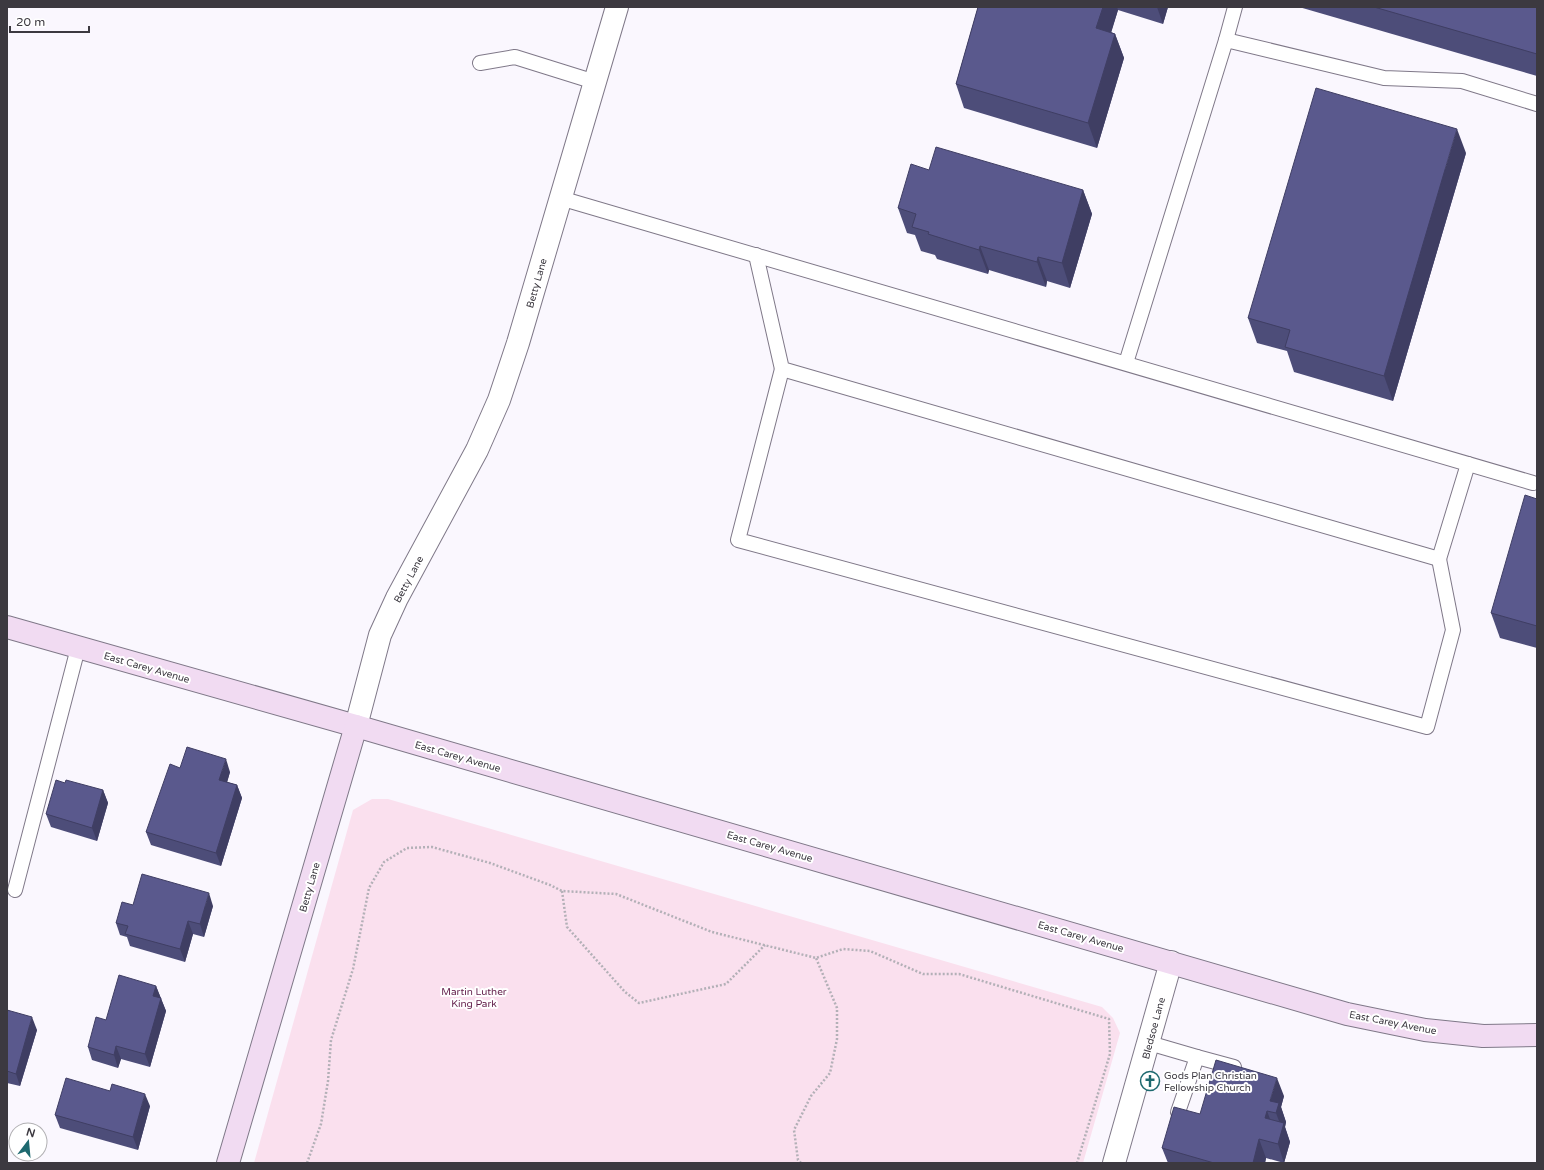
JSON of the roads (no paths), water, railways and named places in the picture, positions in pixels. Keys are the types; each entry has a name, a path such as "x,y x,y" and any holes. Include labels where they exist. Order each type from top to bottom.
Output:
{"main road":[{"name":"East Carey Avenue","path":"7,627 356,726 1347,1014 1425,1030 1483,1036 1537,1035"},
{"name":"Betty Lane","path":"228,1163 356,726"}],"street":[{"name":"Betty Lane","path":"356,726 380,635 398,598 477,450 499,400 518,343 617,7"},
{"name":"Bledsoe Lane","path":"1114,1163 1171,962"}],"lane":[{"path":"1126,364 1235,7"},
{"path":"1226,40 1384,78 1462,81 1537,104"},
{"path":"480,63 514,57 595,82"},
{"path":"560,198 1533,483"},
{"path":"756,255 782,369 738,540 1427,727 1453,630 1439,559 1468,464"},
{"path":"782,369 1439,559"},
{"path":"15,890 78,648"},
{"path":"1149,1043 1251,1071"},
{"path":"1178,1112 1197,1057"}],"place":[{"name":"Gods Plan Christian Fellowship Church","path":"1150,1081"}],"park label":[{"name":"Martin Luther King Park","path":"474,996"}]}
